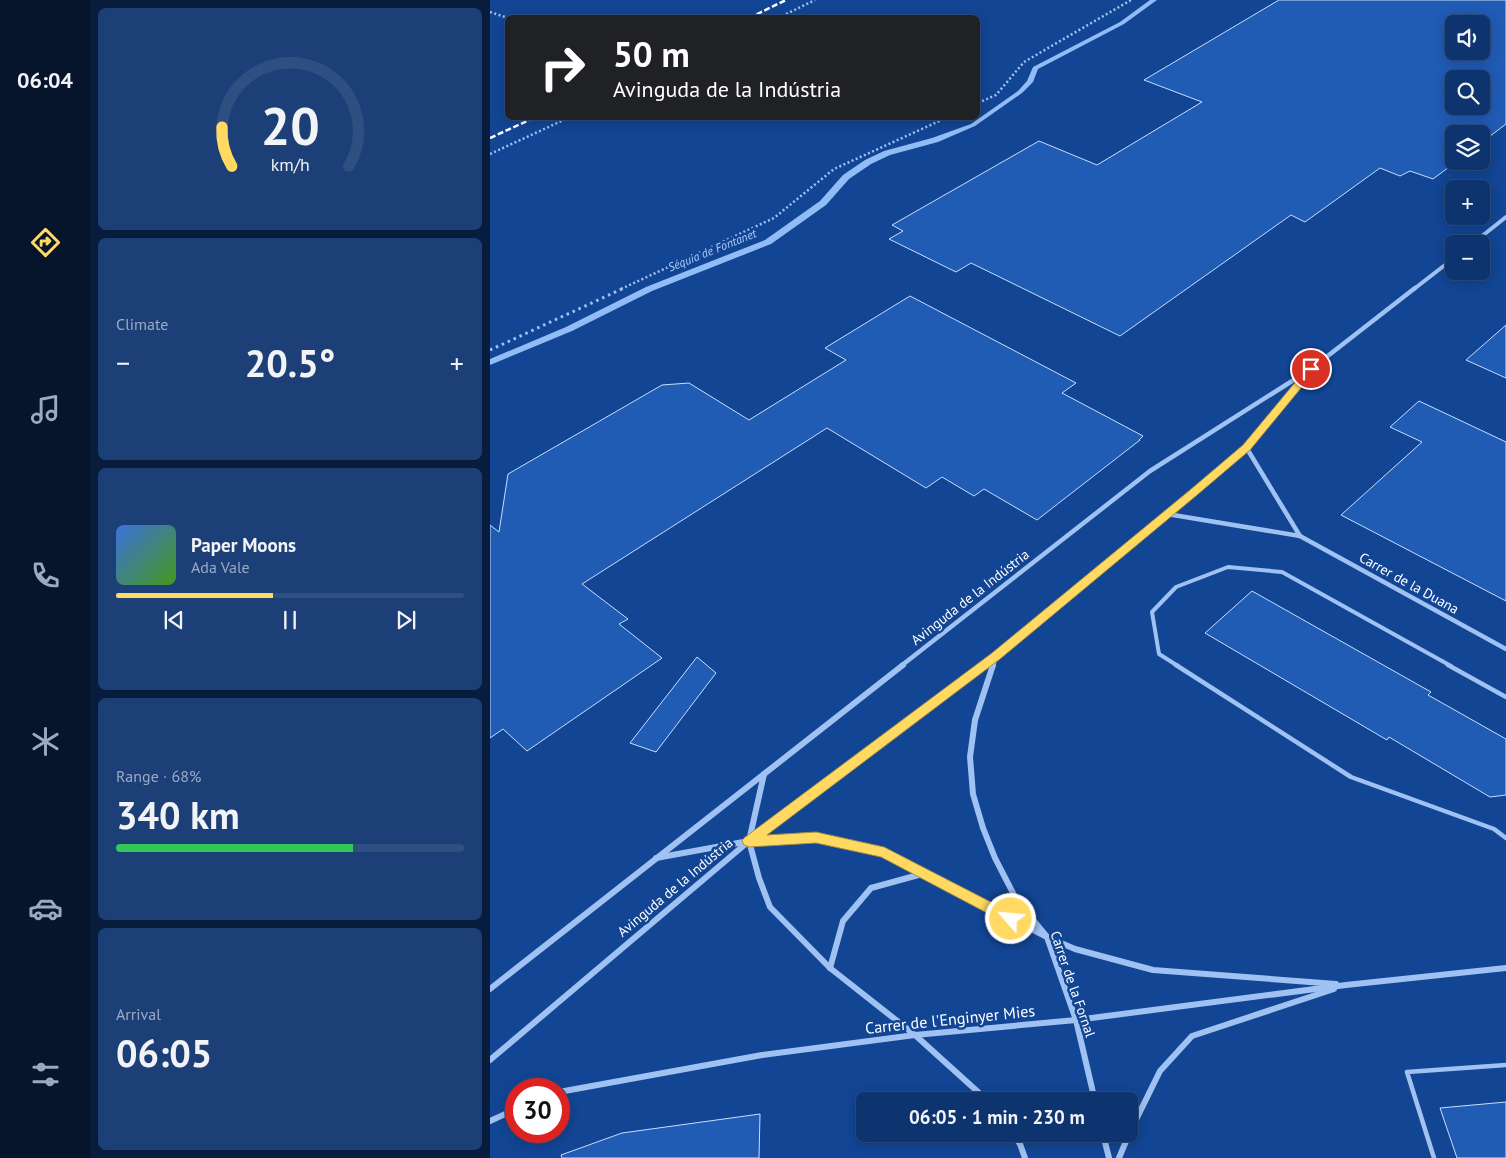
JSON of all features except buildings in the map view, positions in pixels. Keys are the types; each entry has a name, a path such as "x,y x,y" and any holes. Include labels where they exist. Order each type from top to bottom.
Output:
{"street":[{"path":"1483,235 1506,217"},
{"name":"Avinguda de la Indústria","path":"490,989 1150,471 1311,369 1445,265"},
{"name":"Avinguda de la Indústria","path":"490,1060 749,841 996,656 1246,448 1311,369"},
{"name":"Carrer de la Duana","path":"1246,448 1300,536"},
{"name":"Carrer de la Duana","path":"1167,514 1300,536 1506,649"},
{"name":"Carrer de la Fornal","path":"996,656 975,720 970,757 973,794 995,858 1016,899 1047,937 1076,1020 1093,1092"},
{"path":"764,774 749,841 759,878 770,907 830,968 915,1035 978,1092"},
{"name":"Carrer de l'Enginyer Mies","path":"656,858 749,841 816,838 884,853 1047,937 1075,949 1153,970 1346,985"},
{"path":"830,968 843,921 872,888 922,874"},
{"name":"Carrer de l'Enginyer Mies","path":"570,1090 762,1055 915,1035 1076,1020 1346,985 1506,968"},
{"path":"1138,1116 1160,1071 1192,1036 1346,985"},
{"path":"490,1121 505,1114"},
{"path":"1018,1142 1025,1158"},
{"path":"1105,1142 1109,1158"},
{"path":"1119,1158 1126,1142"}],"lane":[{"path":"1506,697 1282,572 1228,567 1176,587 1152,612 1160,654 1351,777 1494,829 1506,838"},
{"path":"1434,1158 1407,1072 1506,1065"}],"path":[{"path":"784,15 815,0"},
{"path":"980,102 996,95 1024,62 1131,0"},
{"path":"490,12 505,18"},
{"path":"490,154 564,120"},
{"path":"490,350 774,218 834,169 942,120"}],"waterway":[{"name":"Séquia de Fontanet","path":"490,362 569,329 649,289 768,242 823,203 846,177 868,162 887,153 935,140 973,125 1020,92 1030,82 1035,68 1122,23 1154,0"}],"railway":[{"path":"755,15 786,0"},
{"path":"490,138 530,120"}],"route":[{"path":"1011,919 884,853 816,838 749,841 996,656 1194,493 1246,448 1311,369"}]}
